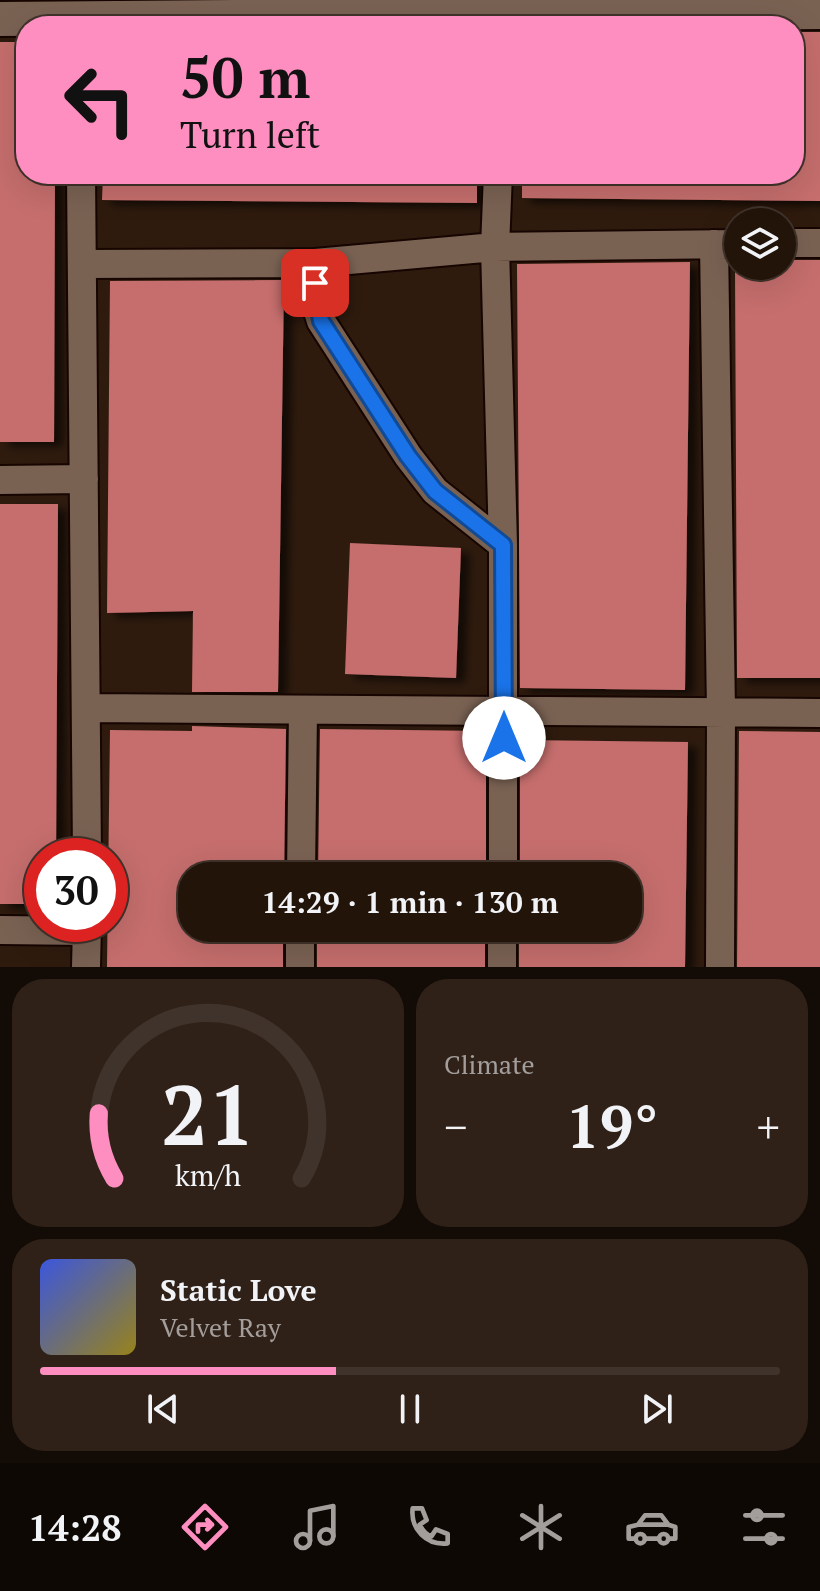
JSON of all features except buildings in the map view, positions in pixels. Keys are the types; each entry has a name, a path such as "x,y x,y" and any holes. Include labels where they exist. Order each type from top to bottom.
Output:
{"street":[{"path":"76,15 290,7 505,13 719,7 820,12"},
{"path":"81,184 85,264 84,479 89,708 87,838"},
{"path":"498,184 495,247 503,545 503,862"},
{"path":"796,243 820,243"},
{"path":"85,264 315,263 495,247 724,244"},
{"path":"315,263 316,305 321,321 408,456 435,491 503,545"},
{"path":"720,967 726,280"},
{"path":"0,480 84,479"},
{"path":"89,708 820,713"},
{"path":"301,862 303,710"},
{"path":"0,930 24,929"},
{"path":"86,942 86,967"},
{"path":"300,942 300,967"},
{"path":"502,942 502,967"}],"route":[{"path":"315,283 316,305 321,321 408,456 435,491 461,515 503,545 504,738"}]}
